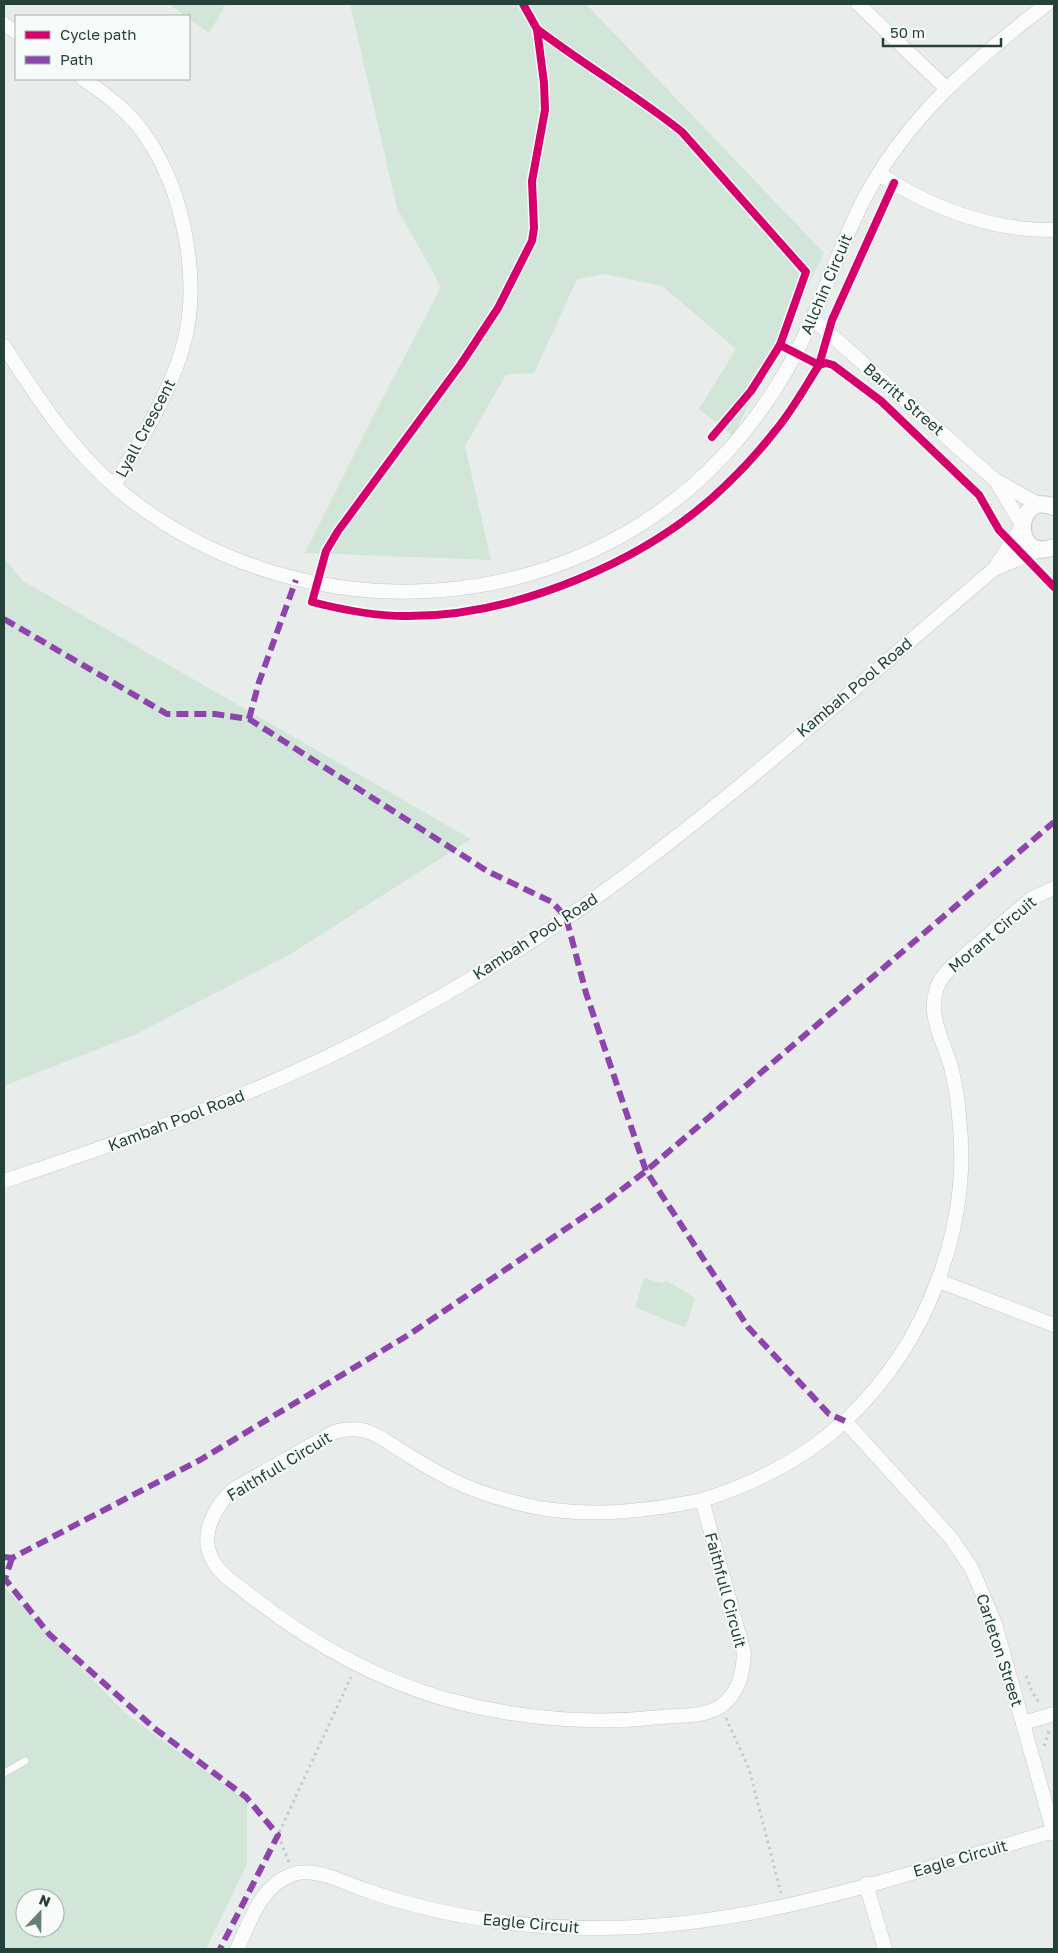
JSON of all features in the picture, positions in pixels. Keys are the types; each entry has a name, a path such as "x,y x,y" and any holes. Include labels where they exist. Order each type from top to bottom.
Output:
{"street":[{"path":"858,4 946,88"},
{"name":"Allchin Circuit","path":"4,346 45,411 78,451 114,486 162,523 231,558 302,581 361,591 417,593 471,588 507,581 566,562 617,538 692,487 726,453 763,407 785,373 813,319 842,242 879,174 911,129 946,88 987,49 1047,4"},
{"path":"4,24 15,31"},
{"name":"Lyall Crescent","path":"85,80 112,99 137,124 166,171 179,206 186,245 190,285 182,348 169,388 114,486"},
{"path":"879,174 911,194 954,214 996,225 1054,230"},
{"name":"Barritt Street","path":"813,319 995,480 1048,504"},
{"name":"Barritt Street","path":"995,480 1022,526"},
{"path":"1048,504 1029,511 1022,526 1028,542 1049,550"},
{"name":"Kambah Pool Road","path":"4,1181 149,1133 249,1093 396,1022 492,966 585,905 754,773 994,569 1022,526"},
{"name":"Kambah Pool Road","path":"994,569 1049,550"},
{"name":"Morant Circuit","path":"845,1421 886,1374 910,1338 939,1282 957,1210 961,1146 959,1114 951,1069 933,1013 936,990 942,977 952,966 1032,898 1054,888"},
{"path":"939,1282 1054,1325"},
{"name":"Faithfull Circuit","path":"702,1500 744,1653 742,1675 731,1696 720,1706 707,1712 635,1720 571,1720 516,1714 445,1698 386,1678 357,1664 275,1616 220,1571 212,1560 207,1537 210,1521 222,1500 234,1490 334,1432 362,1429 378,1434 406,1454 450,1479 481,1492 547,1509 615,1512 650,1510 702,1500 758,1479 794,1459 845,1421"},
{"name":"Carleton Street","path":"845,1421 951,1538 972,1569 995,1624 1054,1833"},
{"path":"1023,1723 1054,1714"},
{"name":"Eagle Circuit","path":"294,1874 318,1874 392,1899 460,1915 564,1927 672,1925 743,1915 785,1906 1054,1833"},
{"path":"237,1949 258,1904 277,1883 294,1874"},
{"path":"866,1884 885,1949"}],"lane":[{"path":"4,1773 25,1761"}],"path":[{"path":"294,1874 278,1835 357,1664"},
{"path":"720,1706 749,1769 785,1906"}],"green space":[{"path":"169,4 226,4 209,33 190,19 190,15 184,15"},
{"path":"350,4 586,4 824,253 733,436 699,409 736,349 662,286 605,274 577,279 534,373 506,375 465,446 491,560 305,553 441,287 397,208"},
{"path":"4,558 23,581 471,839 289,955 136,1034 4,1086"},
{"path":"644,1278 662,1283 667,1281 695,1299 686,1326 683,1327 635,1307"},
{"path":"4,1587 125,1713 247,1801 247,1864 206,1949 4,1949"}],"marked path":[{"path":"249,719 259,682 296,580"},
{"path":"4,619 167,714 215,714 249,719 487,871 552,902 566,917 586,993 646,1171 748,1327 829,1414 845,1421"},
{"path":"4,1557 12,1558 200,1460 410,1334 607,1201 646,1171 1054,822"},
{"path":"12,1558 5,1579 49,1634 154,1728 246,1797 278,1835 220,1949"}],"cycle path":[{"path":"523,4 537,29 544,83 545,110 532,181 534,228 532,241 498,308 461,364 338,531 326,551 312,602 381,615 447,614 491,607 535,595 578,579 620,560 659,537 695,512 727,484 764,445 793,407 819,365 826,363 833,365 881,401 979,495 999,530 1054,587"},
{"path":"537,29 647,105 682,132 806,272 780,345 751,391 712,437"},
{"path":"780,345 819,365 832,320 894,183"}]}
